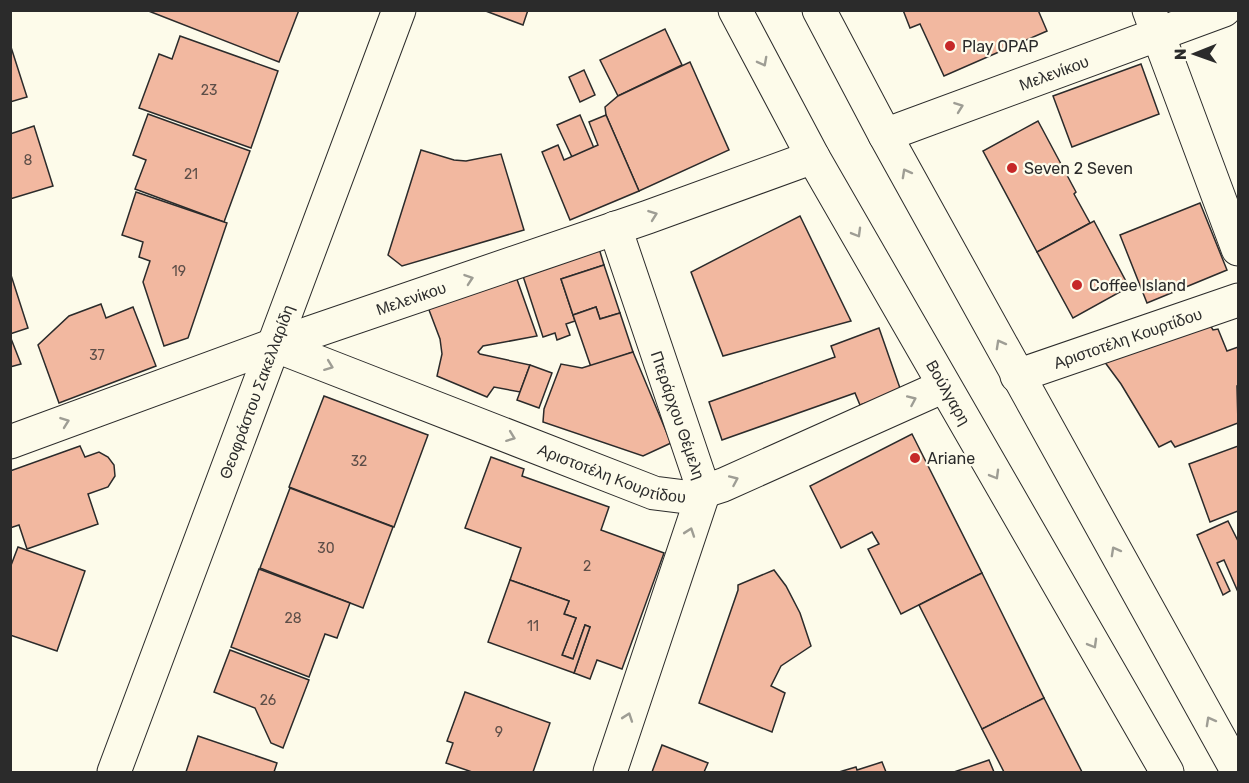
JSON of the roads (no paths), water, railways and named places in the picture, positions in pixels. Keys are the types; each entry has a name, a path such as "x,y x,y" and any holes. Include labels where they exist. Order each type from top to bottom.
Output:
{"street":[{"name":"Θεοφράστου Σακελλαρίδη","path":"114,772 399,10"},
{"name":"Βούλγαρη","path":"735,10 813,157 1167,772"},
{"path":"819,10 1017,376 1236,762"},
{"name":"Μελενίκου","path":"885,135 1154,22 1224,10"},
{"path":"1154,22 1239,249"},
{"name":"Μελενίκου","path":"10,442 274,345 615,228 813,157"},
{"name":"Πτεράρχου Θέμελη","path":"610,772 704,491 615,228"},
{"name":"Αριστοτέλη Κουρτίδου","path":"1017,376 1239,300"},
{"name":"Αριστοτέλη Κουρτίδου","path":"274,345 654,493 686,497 723,485 944,386"}],"place":[{"name":"Play OPAP","path":"950,46"},
{"name":"Seven 2 Seven","path":"1012,168"},
{"name":"Coffee Island","path":"1077,285"},
{"name":"Ariane","path":"915,458"}]}
